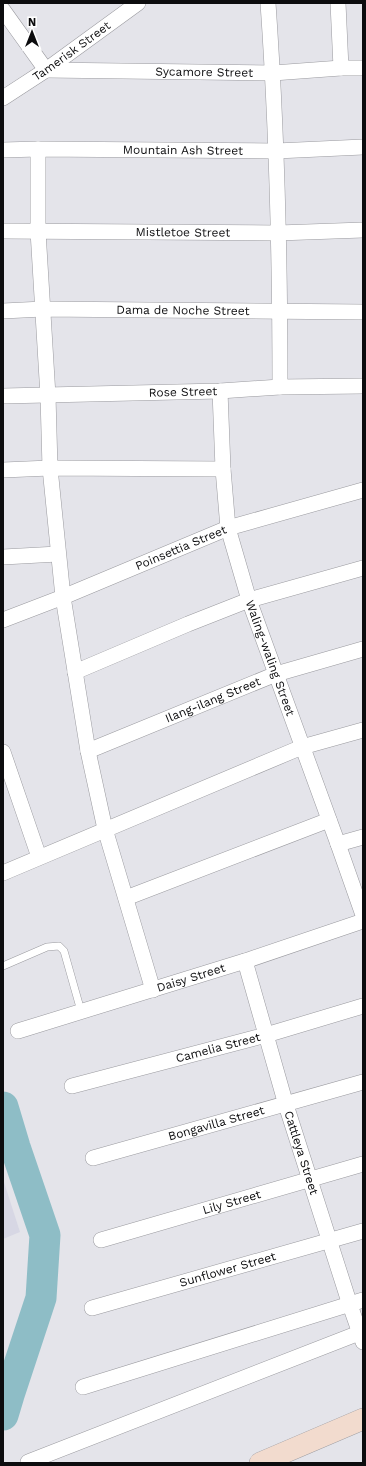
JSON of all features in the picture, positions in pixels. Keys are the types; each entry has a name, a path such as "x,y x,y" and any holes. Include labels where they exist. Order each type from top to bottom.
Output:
{"main road":[{"path":"260,1463 363,1419"}],"street":[{"name":"Tamerisk Street","path":"3,98 46,70 138,3"},
{"path":"268,3 273,73 276,151 280,311 280,387"},
{"path":"338,3 341,68"},
{"path":"3,10 46,70"},
{"name":"Sycamore Street","path":"46,70 273,73 341,68 363,68"},
{"name":"Mountain Ash Street","path":"3,150 276,151 363,147"},
{"path":"38,149 38,231 48,396 50,468 63,597 88,751 105,829 153,990"},
{"name":"Mistletoe Street","path":"3,231 278,233 363,230"},
{"name":"Dama de Noche Street","path":"3,311 43,309 363,312"},
{"name":"Rose Street","path":"3,396 220,391 280,387 363,386"},
{"name":"Waling-waling Street","path":"220,391 223,468 228,528 249,600 363,915"},
{"path":"3,470 50,468 223,468"},
{"name":"Poinsettia Street","path":"3,620 63,597 228,528 363,490"},
{"path":"3,557 58,554"},
{"path":"75,672 249,600 363,568"},
{"name":"Ilang-ilang Street","path":"88,751 276,674 363,649"},
{"path":"3,873 302,747 363,730"},
{"path":"3,752 39,857"},
{"path":"126,898 329,820"},
{"path":"338,844 363,837"},
{"name":"Daisy Street","path":"18,1031 245,961 363,921"},
{"name":"Cattleya Street","path":"245,961 286,1105 330,1241 356,1302 361,1337"},
{"name":"Camelia Street","path":"72,1086 266,1035 363,1006"},
{"name":"Bongavilla Street","path":"93,1158 286,1105 363,1082"},
{"name":"Lily Street","path":"100,1240 310,1178 363,1164"},
{"name":"Sunflower Street","path":"92,1308 363,1231"},
{"path":"83,1387 356,1302"},
{"path":"36,1460 361,1337"}],"lane":[{"path":"3,966 47,946 59,946 64,951 81,1011"}],"shaded area":[{"path":"3,1179 20,1232 3,1239"}],"waterway":[{"path":"3,1107 45,1235 41,1298 3,1415"}]}
